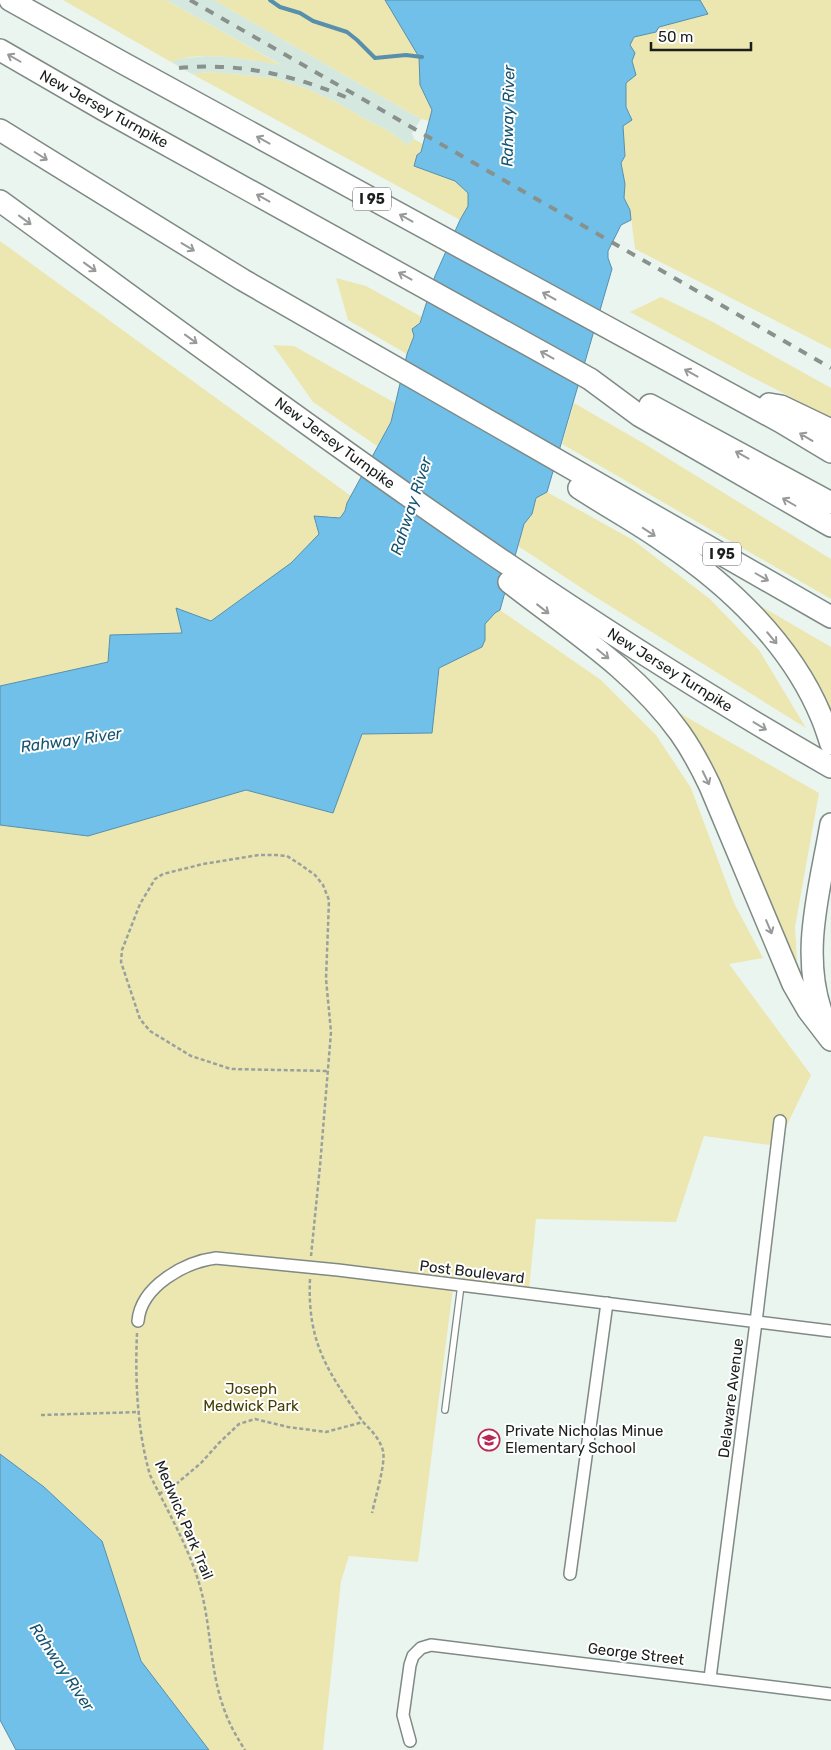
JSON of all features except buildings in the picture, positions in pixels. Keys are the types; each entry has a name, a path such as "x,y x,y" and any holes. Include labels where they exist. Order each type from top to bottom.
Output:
{"highway":[{"name":"I 95","path":"10,0 122,64 734,397 781,414"},
{"name":"New Jersey Turnpike","path":"0,50 104,110 590,379 831,526"},
{"path":"0,130 243,280 346,339 610,499 652,533 690,560 758,622 792,664 808,690 821,715 831,744"},
{"name":"New Jersey Turnpike","path":"0,201 312,427 567,616 675,674 831,768"},
{"path":"642,409 831,504"},
{"path":"781,414 831,430"},
{"path":"781,414 831,452"},
{"name":"I 95","path":"610,499 831,617"},
{"path":"567,616 594,646 642,688 680,733 696,758 710,786 793,984 808,1010 831,1040"},
{"path":"831,824 813,927 811,955 813,981 820,1008 831,1035"},
{"path":"831,900 824,954 831,997"}],"street":[{"name":"Delaware Avenue","path":"710,1678 780,1121"},
{"name":"Post Boulevard","path":"138,1322 142,1304 160,1284 187,1265 204,1259 216,1258 310,1267 831,1331"},
{"path":"570,1574 607,1303"},
{"name":"George Street","path":"410,1741 402,1715 410,1665 414,1656 421,1648 436,1645 831,1694"}],"lane":[{"path":"445,1410 461,1285"}],"path":[{"path":"328,1071 231,1069 191,1056 150,1031 140,1019 121,962 122,950 140,904 155,879 163,874 203,864 259,855 287,856 315,874 330,900 326,979 331,1032 328,1071 310,1267 309,1296 314,1336 321,1356 362,1422 374,1434 383,1451 384,1460 372,1513"},
{"name":"Medwick Park Trail","path":"138,1322 136,1354 146,1462 150,1475 194,1568 206,1609 213,1666 222,1704 245,1750"},
{"path":"41,1415 140,1412"},
{"path":"159,1494 175,1485 201,1463 239,1424 255,1419 288,1427 326,1432 362,1422"}],"shaded area":[{"path":"166,0 214,0 421,119 412,133 414,139 407,145 389,131 338,103 308,89 274,78 209,72 192,74 171,62 178,59 205,56 230,57 280,64"}],"green space":[{"path":"63,0 166,0 281,65 240,58 211,56 197,56 171,62"},
{"path":"214,0 385,0 420,57 420,85 432,110 429,121 421,119"},
{"path":"700,0 831,0 831,349 635,249 630,210 624,198 625,184 621,163 625,156 623,126 631,115 626,107 626,83 636,75 632,61 635,53 630,45 634,37 656,32 659,27 708,14"},
{"path":"209,72 274,78 308,89 389,131 407,145 414,139 423,144 421,152 432,173 456,181 468,193 468,206 460,220 192,74"},
{"path":"0,241 351,496 340,518 330,516 315,522 319,534 291,563 211,621 176,609 183,633 110,635 108,662 0,686"},
{"path":"336,278 366,286 422,317 407,354 348,320"},
{"path":"661,297 711,321 831,388 831,418 630,312"},
{"path":"273,345 294,346 395,403 391,422 377,446 313,402"},
{"path":"574,403 643,443 831,559 831,599 562,444"},
{"path":"547,492 633,540 710,599 759,650 806,728 589,593 518,546 524,524 532,514 536,498"},
{"path":"752,601 831,647 831,728"},
{"name":"Joseph Medwick Park","path":"500,610 601,680 656,735 691,788 734,903 763,958 729,964 811,1075 777,1146 704,1136 676,1222 536,1219 528,1299 453,1288 418,1562 349,1556 341,1581 323,1750 209,1750 141,1661 102,1540 44,1487 0,1454 0,825 88,836 246,790 333,813 362,734 432,733 439,668 482,647 485,640 485,624"},
{"path":"674,710 819,793 795,927 798,976"}],"water":[{"name":"Rahway River","path":"385,0 700,0 708,14 659,27 656,32 634,37 630,45 635,53 632,61 636,75 626,83 626,107 632,120 623,126 625,156 621,163 625,184 624,198 630,210 631,220 621,225 608,251 608,258 612,269 547,492 536,498 532,514 524,524 500,610 485,624 485,640 482,647 439,668 432,733 362,734 333,813 246,790 88,836 0,825 0,686 108,662 110,635 182,633 176,608 211,621 291,563 319,534 314,516 340,518 391,422 407,354 414,336 412,329 420,323 435,276 468,206 468,193 455,181 414,166 417,155 421,152 432,110 420,85 419,57"},
{"name":"Rahway River","path":"0,1454 44,1487 102,1541 141,1661 209,1750 16,1750 0,1720"}],"waterway":[{"path":"270,0 280,7 300,13 313,21 347,32 375,58 406,55 422,57"}],"railway":[{"path":"190,0 831,368"},
{"path":"179,68 223,67 265,72 307,83 348,98"}],"place":[{"name":"Private Nicholas Minue Elementary School","path":"489,1440"}]}
